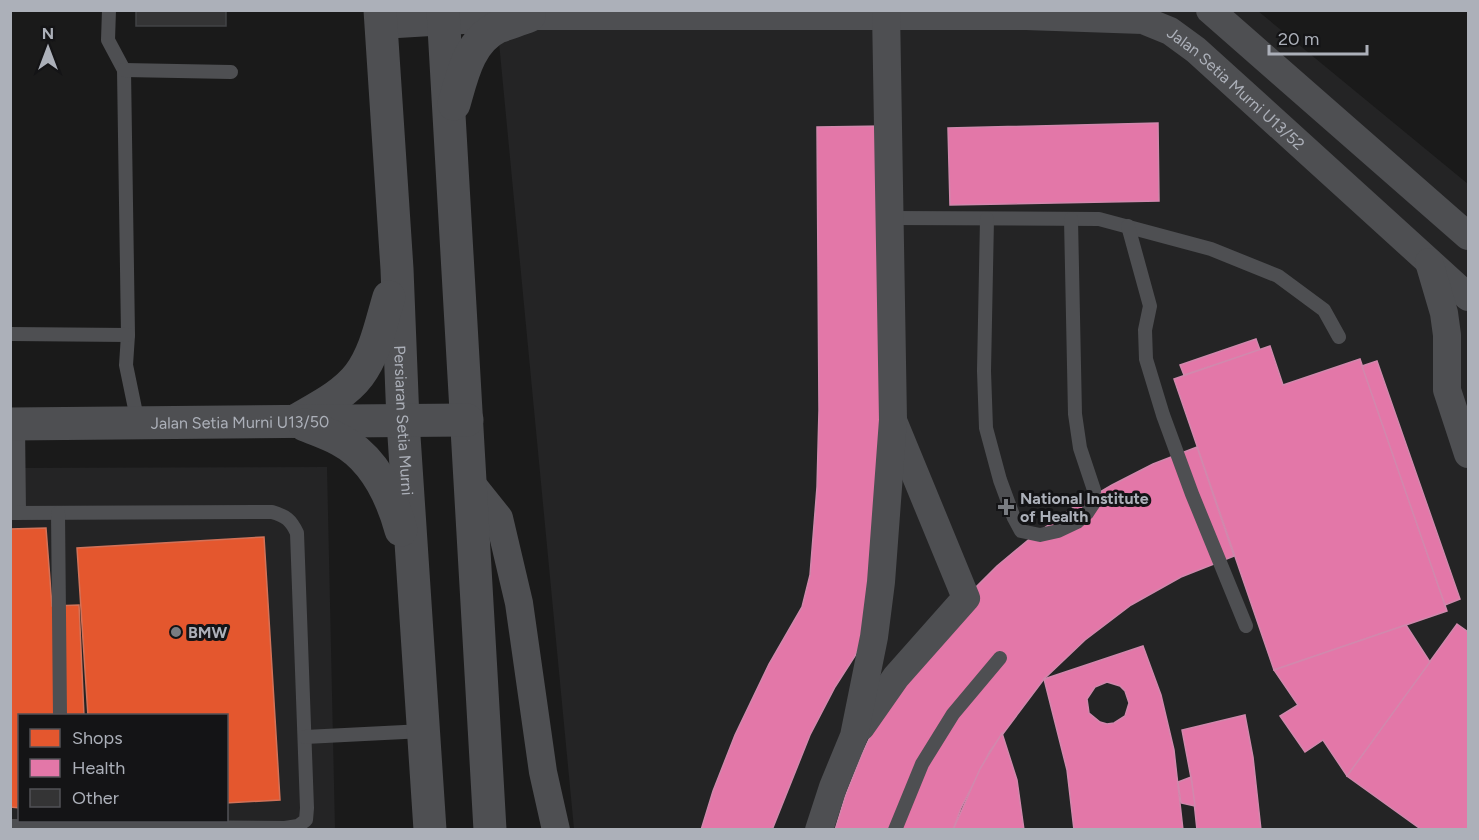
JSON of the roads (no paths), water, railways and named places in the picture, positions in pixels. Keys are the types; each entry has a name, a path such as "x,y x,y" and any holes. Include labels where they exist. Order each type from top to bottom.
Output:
{"street":[{"path":"1210,10 1468,236"},
{"path":"819,830 854,736 874,637 881,582 893,420 886,14"},
{"name":"Jalan Setia Murni U13/52","path":"381,18 886,14 1143,20 1170,31 1196,50 1468,297"},
{"path":"443,16 490,830"},
{"path":"448,123 466,66 478,43 496,28 529,16"},
{"name":"Persiaran Setia Murni","path":"381,18 397,269 403,421 430,830"},
{"path":"1428,260 1444,313 1458,381 1468,454"},
{"path":"296,421 338,394 359,375 374,347 397,269"},
{"name":"Jalan Setia Murni U13/50","path":"14,424 467,420"},
{"path":"854,736 896,677 966,598 893,420"},
{"path":"296,421 341,440 367,459 396,511 414,574"},
{"path":"471,483 499,518 519,603 543,772 556,830"}],"lane":[{"path":"109,10 108,40 124,70 128,335 126,365 138,423"},
{"path":"124,70 231,72"},
{"path":"889,218 1099,219 1128,226 1211,249 1278,276 1324,309 1339,337"},
{"path":"987,219 984,371 986,428 1000,480 1014,518 1021,531 1040,534 1058,531 1077,522 1093,504 1094,490 1080,448 1075,414 1071,219"},
{"path":"1128,226 1150,306 1145,330 1146,359 1163,415 1192,495 1246,626"},
{"path":"10,334 128,335"},
{"path":"10,826 39,828 61,824 207,828 298,826 306,820 308,808 297,533 292,522 284,515 272,512 15,513 14,424"},
{"path":"58,513 60,714"},
{"path":"896,830 922,764 953,714 1000,658"},
{"path":"305,737 424,731"}],"place":[{"name":"National Institute of Health","path":"1006,507"},
{"name":"BMW","path":"176,632"}]}
